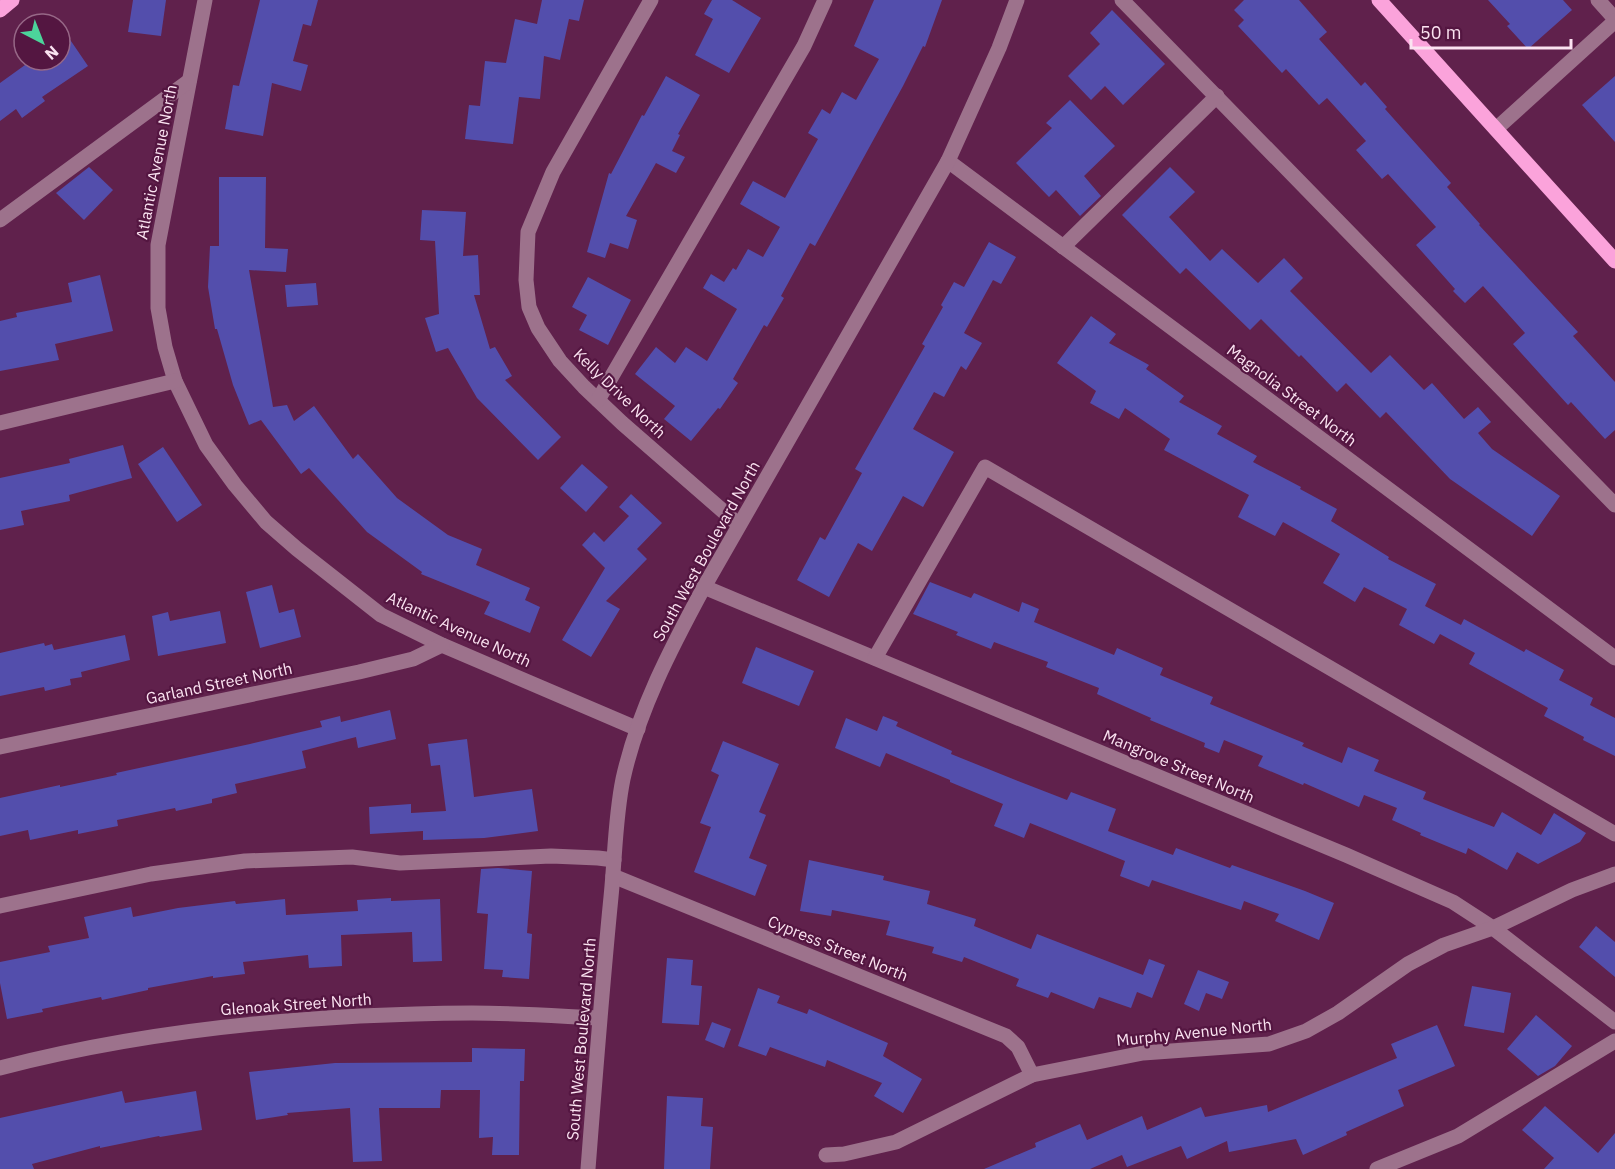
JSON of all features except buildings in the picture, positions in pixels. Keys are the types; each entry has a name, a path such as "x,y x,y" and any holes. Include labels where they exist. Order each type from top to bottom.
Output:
{"main road":[{"path":"0,10 12,0"},
{"path":"1379,0 1615,261"}],"street":[{"name":"Atlantic Avenue North","path":"205,0 158,245 158,308 165,347 175,381 206,445 266,522 381,615 442,645 638,729"},
{"name":"Kelly Drive North","path":"651,0 554,172 528,232 526,280 529,307 538,328 560,361 622,423 739,525"},
{"path":"598,400 804,46 825,0"},
{"name":"South West Boulevard North","path":"588,1169 616,826 624,779 638,729 672,646 704,587 948,161 999,48 1017,0"},
{"path":"1122,0 1615,505"},
{"path":"1496,129 1615,20 1598,0"},
{"path":"0,220 189,81"},
{"path":"1064,247 1217,96"},
{"name":"Magnolia Street North","path":"948,161 1615,658"},
{"path":"0,423 175,381"},
{"path":"875,658 985,467 1615,834"},
{"name":"Mangrove Street North","path":"704,587 1453,902 1493,928 1615,1022"},
{"name":"Garland Street North","path":"0,747 359,672 413,659 442,645"},
{"name":"Cypress Street North","path":"0,906 151,874 245,861 352,858 400,863 551,856 598,858 614,868 1006,1036 1018,1047 1032,1075"},
{"name":"Murphy Avenue North","path":"826,1155 844,1154 896,1142 1032,1075 1143,1053 1269,1044 1306,1031 1330,1018 1408,964 1444,945 1493,928 1572,890 1615,874"},
{"name":"Glenoak Street North","path":"0,1068 51,1054 166,1033 291,1020 474,1013 599,1018"},
{"path":"1377,1169 1458,1136 1615,1041"}]}
